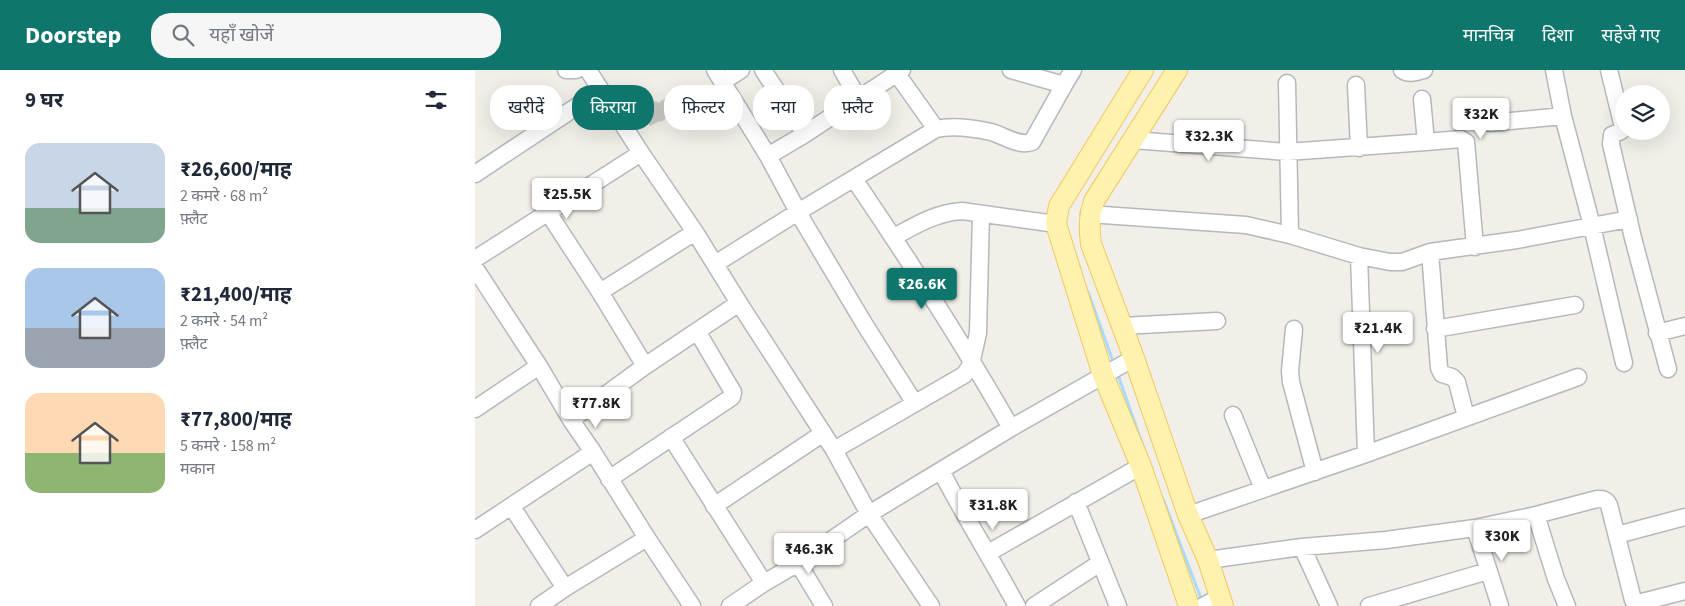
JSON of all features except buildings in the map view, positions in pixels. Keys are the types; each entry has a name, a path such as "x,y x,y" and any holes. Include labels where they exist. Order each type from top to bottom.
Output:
{"main road":[{"path":"1143,70 1093,175 1094,201 1089,214 1089,228 1091,244 1121,326 1119,366 1141,466 1189,606"},
{"path":"1177,70 1133,140 1059,206 1056,224 1208,560 1214,603"}],"street":[{"path":"566,70 576,70"},
{"path":"588,70 597,85"},
{"path":"741,70 719,76 768,156 798,212 865,325 914,402"},
{"path":"763,70 805,134"},
{"path":"841,70 850,85"},
{"path":"1011,70 1064,84"},
{"path":"715,264 936,129 949,126 967,128 992,132 1022,143 1029,143 1036,137 1073,70"},
{"path":"1402,70 1411,74 1424,70"},
{"path":"1554,70 1563,116 1592,226 1624,363"},
{"path":"1609,70 1623,126 1621,131 1612,135 1611,144 1657,333 1668,369"},
{"path":"878,85 899,72 936,129"},
{"path":"1287,84 1290,235"},
{"path":"1356,85 1359,148"},
{"path":"1422,99 1426,142"},
{"path":"475,174 572,110"},
{"path":"1490,124 1563,116"},
{"path":"768,156 824,121"},
{"path":"626,130 695,232 822,434 834,450 869,514 931,606"},
{"path":"1133,140 1287,152 1461,139 1465,142 1475,246"},
{"path":"475,259 549,214 641,153"},
{"path":"854,179 894,237 972,360 1011,428"},
{"path":"894,237 927,218 962,211 1056,224"},
{"path":"549,214 645,366"},
{"path":"834,450 914,402 964,375 969,368 978,333 981,214"},
{"path":"1089,214 1246,225 1290,235 1359,256 1396,262 1430,252 1629,219"},
{"path":"600,292 695,232"},
{"path":"1430,252 1435,329 1441,372 1452,377 1457,382 1465,417"},
{"path":"1359,256 1366,454"},
{"path":"475,268 480,290 539,366 571,420 692,606"},
{"path":"571,420 645,366 739,303"},
{"path":"1435,329 1575,304"},
{"path":"1121,326 1217,321"},
{"path":"1657,333 1685,326"},
{"path":"1293,329 1291,382 1315,472"},
{"path":"609,479 732,397 730,387 697,331"},
{"path":"475,409 539,366"},
{"path":"735,605 764,583 798,563 869,514 1011,428 1119,366"},
{"path":"1188,515 1366,454 1579,377"},
{"path":"1233,415 1263,489"},
{"path":"714,506 822,434"},
{"path":"671,437 764,583"},
{"path":"475,530 593,452"},
{"path":"989,553 1141,466"},
{"path":"941,471 958,504 989,553 1017,606"},
{"path":"1208,560 1302,547 1386,540 1475,528 1536,515 1597,498 1607,500 1609,505 1631,595 1635,602 1685,591"},
{"path":"1076,502 1118,606"},
{"path":"512,507 565,588"},
{"path":"1536,515 1556,579 1567,606"},
{"path":"1617,535 1685,518"},
{"path":"1475,528 1500,606"},
{"path":"539,606 647,538"},
{"path":"1302,547 1329,606"},
{"path":"798,563 824,606"},
{"path":"1034,606 1100,563"},
{"path":"1369,606 1488,571"}],"waterway":[{"path":"1088,292 1114,364"},
{"path":"1117,372 1144,449"},
{"path":"1163,499 1202,601"}]}
